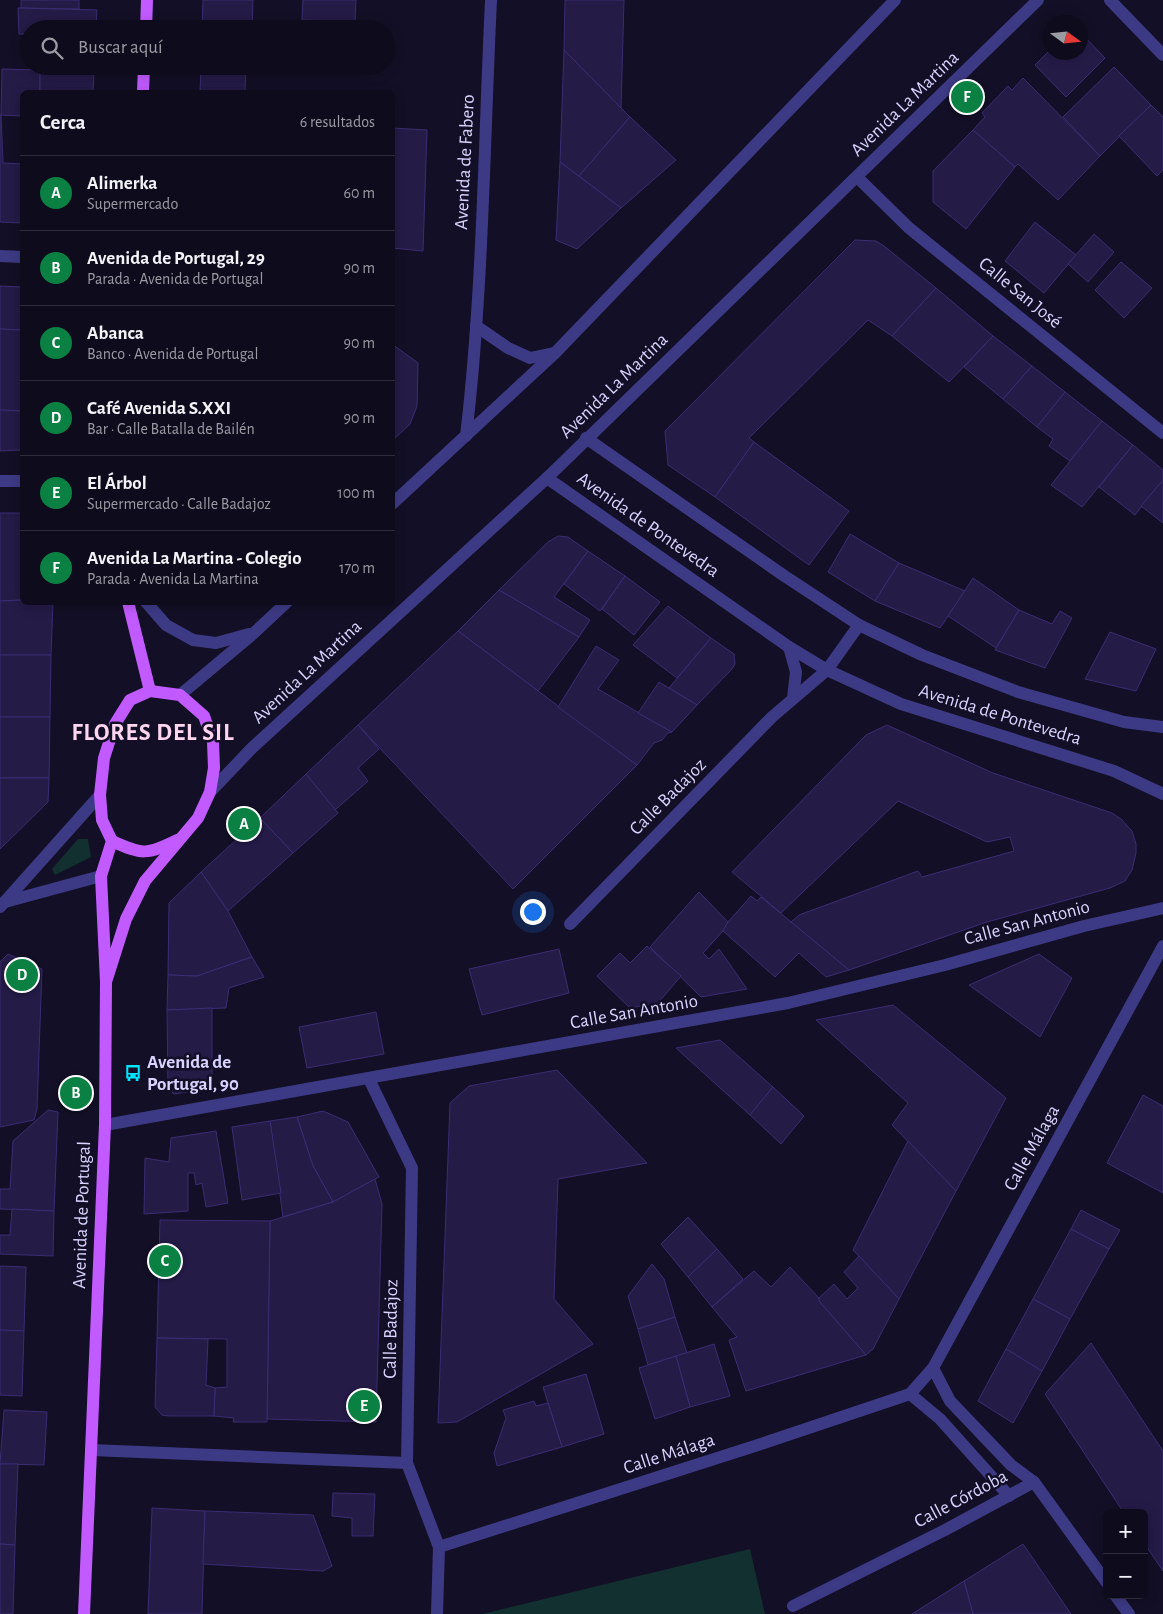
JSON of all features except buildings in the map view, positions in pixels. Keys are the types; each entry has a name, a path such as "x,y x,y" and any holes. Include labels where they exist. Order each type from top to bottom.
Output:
{"main road":[{"path":"146,20 147,0"},
{"path":"143,90 144,75"},
{"path":"129,605 150,690"},
{"path":"150,690 180,695 204,716 213,742 214,768 210,792 198,818 181,838 156,850 135,851 112,841 102,820 100,795 104,758 116,724 130,700 150,690"},
{"name":"Avenida de Portugal","path":"84,1614 105,1126 106,982 126,919 145,881 181,838"},
{"path":"106,982 101,876 112,841"}],"street":[{"name":"Avenida de Fabero","path":"466,436 476,326 491,0"},
{"path":"395,501 555,353 895,0"},
{"name":"Avenida La Martina","path":"210,792 252,748 547,478 1038,0"},
{"path":"1110,0 1163,55"},
{"name":"Calle San José","path":"857,177 909,228 1163,433"},
{"path":"0,256 20,257"},
{"path":"476,326 508,348 530,358 555,353"},
{"name":"Avenida de Pontevedra","path":"586,438 783,575 859,624 922,655 1018,692 1124,722 1163,727"},
{"name":"Avenida de Pontevedra","path":"547,478 789,646 827,670 901,704 1114,771 1163,794"},
{"path":"0,482 20,481"},
{"path":"149,605 166,625 193,640 216,643 254,633"},
{"path":"180,695 254,633 284,605"},
{"path":"827,670 859,624"},
{"path":"789,646 796,672 793,698"},
{"name":"Calle Badajoz","path":"570,924 793,698 827,670"},
{"path":"2,905 100,795"},
{"path":"2,905 101,876"},
{"name":"Calle San Antonio","path":"105,1126 788,1003 945,965 1084,926 1163,908"},
{"name":"Calle Málaga","path":"439,1547 758,1445 910,1394 933,1368 1163,946"},
{"name":"Calle Badajoz","path":"369,1079 412,1168 407,1463 439,1547 437,1614"},
{"path":"933,1368 950,1401 1011,1465 1034,1482"},
{"path":"910,1394 940,1418 1009,1496"},
{"path":"91,1450 407,1463"},
{"name":"Calle Córdoba","path":"793,1606 945,1530 1034,1482 1103,1577"},
{"path":"1118,1599 1129,1614"}],"green space":[{"path":"78,839 88,839 91,857 55,875 52,869"},
{"path":"750,1549 765,1614 482,1614"}],"place":[{"name":"Avenida La Martina - Colegio","path":"967,97"},
{"name":"Alimerka","path":"244,824"},
{"name":"Café Avenida S.XXI","path":"22,975"},
{"name":"Avenida de Portugal, 90","path":"133,1073"},
{"name":"Avenida de Portugal, 29","path":"76,1093"},
{"name":"Abanca","path":"165,1261"},
{"name":"El Árbol","path":"364,1406"}],"district":[{"name":"FLORES DEL SIL","path":"153,733"}]}
